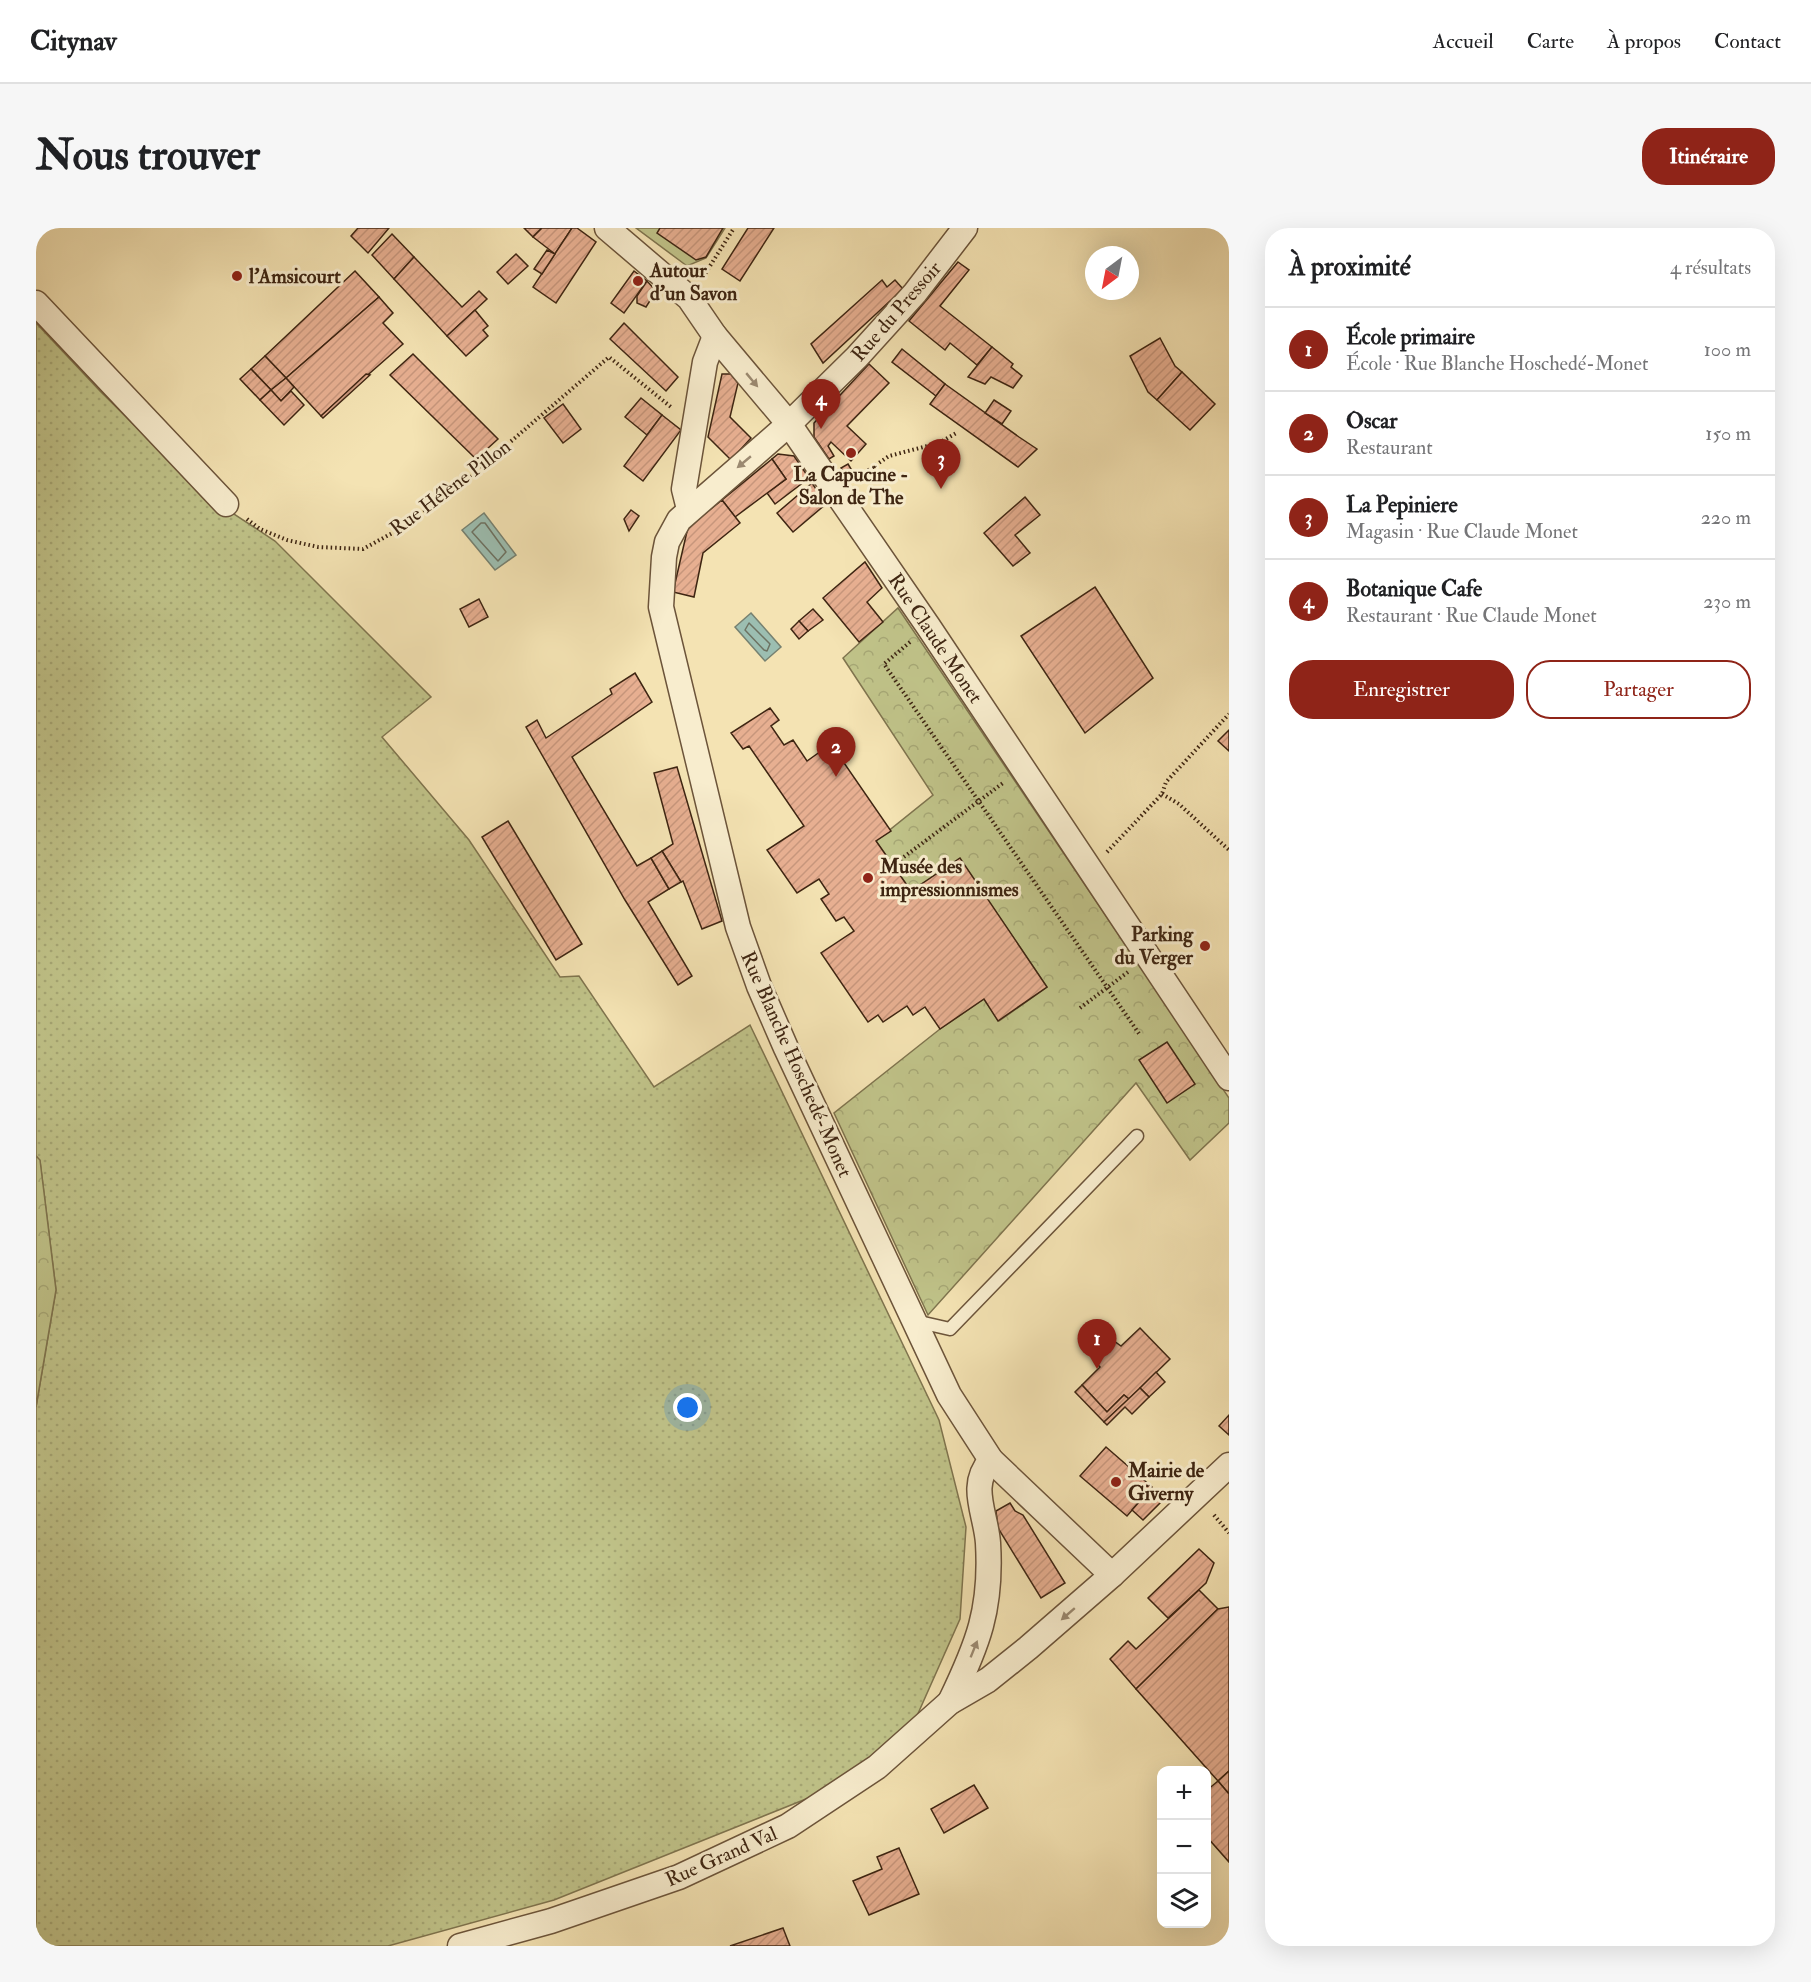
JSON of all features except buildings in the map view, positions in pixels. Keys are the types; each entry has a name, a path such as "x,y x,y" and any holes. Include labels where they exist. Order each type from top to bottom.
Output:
{"street":[{"name":"Rue Claude Monet","path":"607,228 689,298 715,336 789,424 928,626 1229,1078"},
{"name":"Rue du Pressoir","path":"688,509 789,424 893,318 965,228"},
{"path":"36,303 226,504"},
{"path":"688,509 684,489 705,362 715,336"},
{"name":"Rue Blanche Hoschedé-Monet","path":"688,509 667,542 661,583 661,607 738,927 752,966 786,1048 949,1395 991,1460 1112,1575"},
{"path":"950,1702 977,1646 985,1616 988,1541 978,1482 991,1460"},
{"path":"950,1702 988,1680 1112,1575 1229,1465"},
{"name":"Rue Grand Val","path":"460,1946 551,1921 679,1877 788,1826 877,1767 950,1702"}],"lane":[{"path":"914,1321 950,1329 1137,1136"}],"path":[{"path":"689,298 734,228"},
{"name":"Rue Hélène Pillon","path":"226,504 260,529 287,540 318,547 363,549 409,524 480,468 609,357 694,427"},
{"path":"836,492 889,456 939,442 958,432"},
{"path":"928,626 884,664 1140,1035"},
{"path":"1088,864 1110,850 1162,794 1166,782 1229,714"},
{"path":"893,865 1023,768"},
{"path":"1162,794 1179,804 1229,850"},
{"path":"1080,1008 1149,956"}],"green space":[{"path":"636,228 725,228 706,258 687,266"},
{"path":"36,323 100,391 205,495 275,541 431,697 382,737 469,840 560,977 579,976 654,1087 750,1025 939,1420 966,1527 960,1619 916,1718 836,1787 554,1900 388,1946 36,1946 36,1407 56,1290 40,1161 36,1156"},
{"path":"898,608 1229,1098 1229,1123 1190,1160 1136,1083 928,1315 834,1113 940,1029 984,999 999,1021 1047,987 960,859 911,891 876,841 933,795 843,658"},
{"path":"36,1156 40,1160 56,1290 36,1407"}],"water":[{"path":"484,513 516,555 495,570 462,530"},
{"path":"751,613 781,647 765,661 735,627"}],"place":[{"name":"l'Amsicourt","path":"237,276"},
{"name":"Autour d'un Savon","path":"638,281"},
{"name":"Botanique Cafe","path":"821,429"},
{"name":"La Capucine - Salon de The","path":"851,453"},
{"name":"La Pepiniere","path":"941,489"},
{"name":"Oscar","path":"836,777"},
{"name":"Musée des impressionnismes","path":"868,878"},
{"name":"Parking du Verger","path":"1205,946"},
{"name":"École primaire","path":"1097,1369"},
{"name":"Mairie de Giverny","path":"1116,1482"}]}
